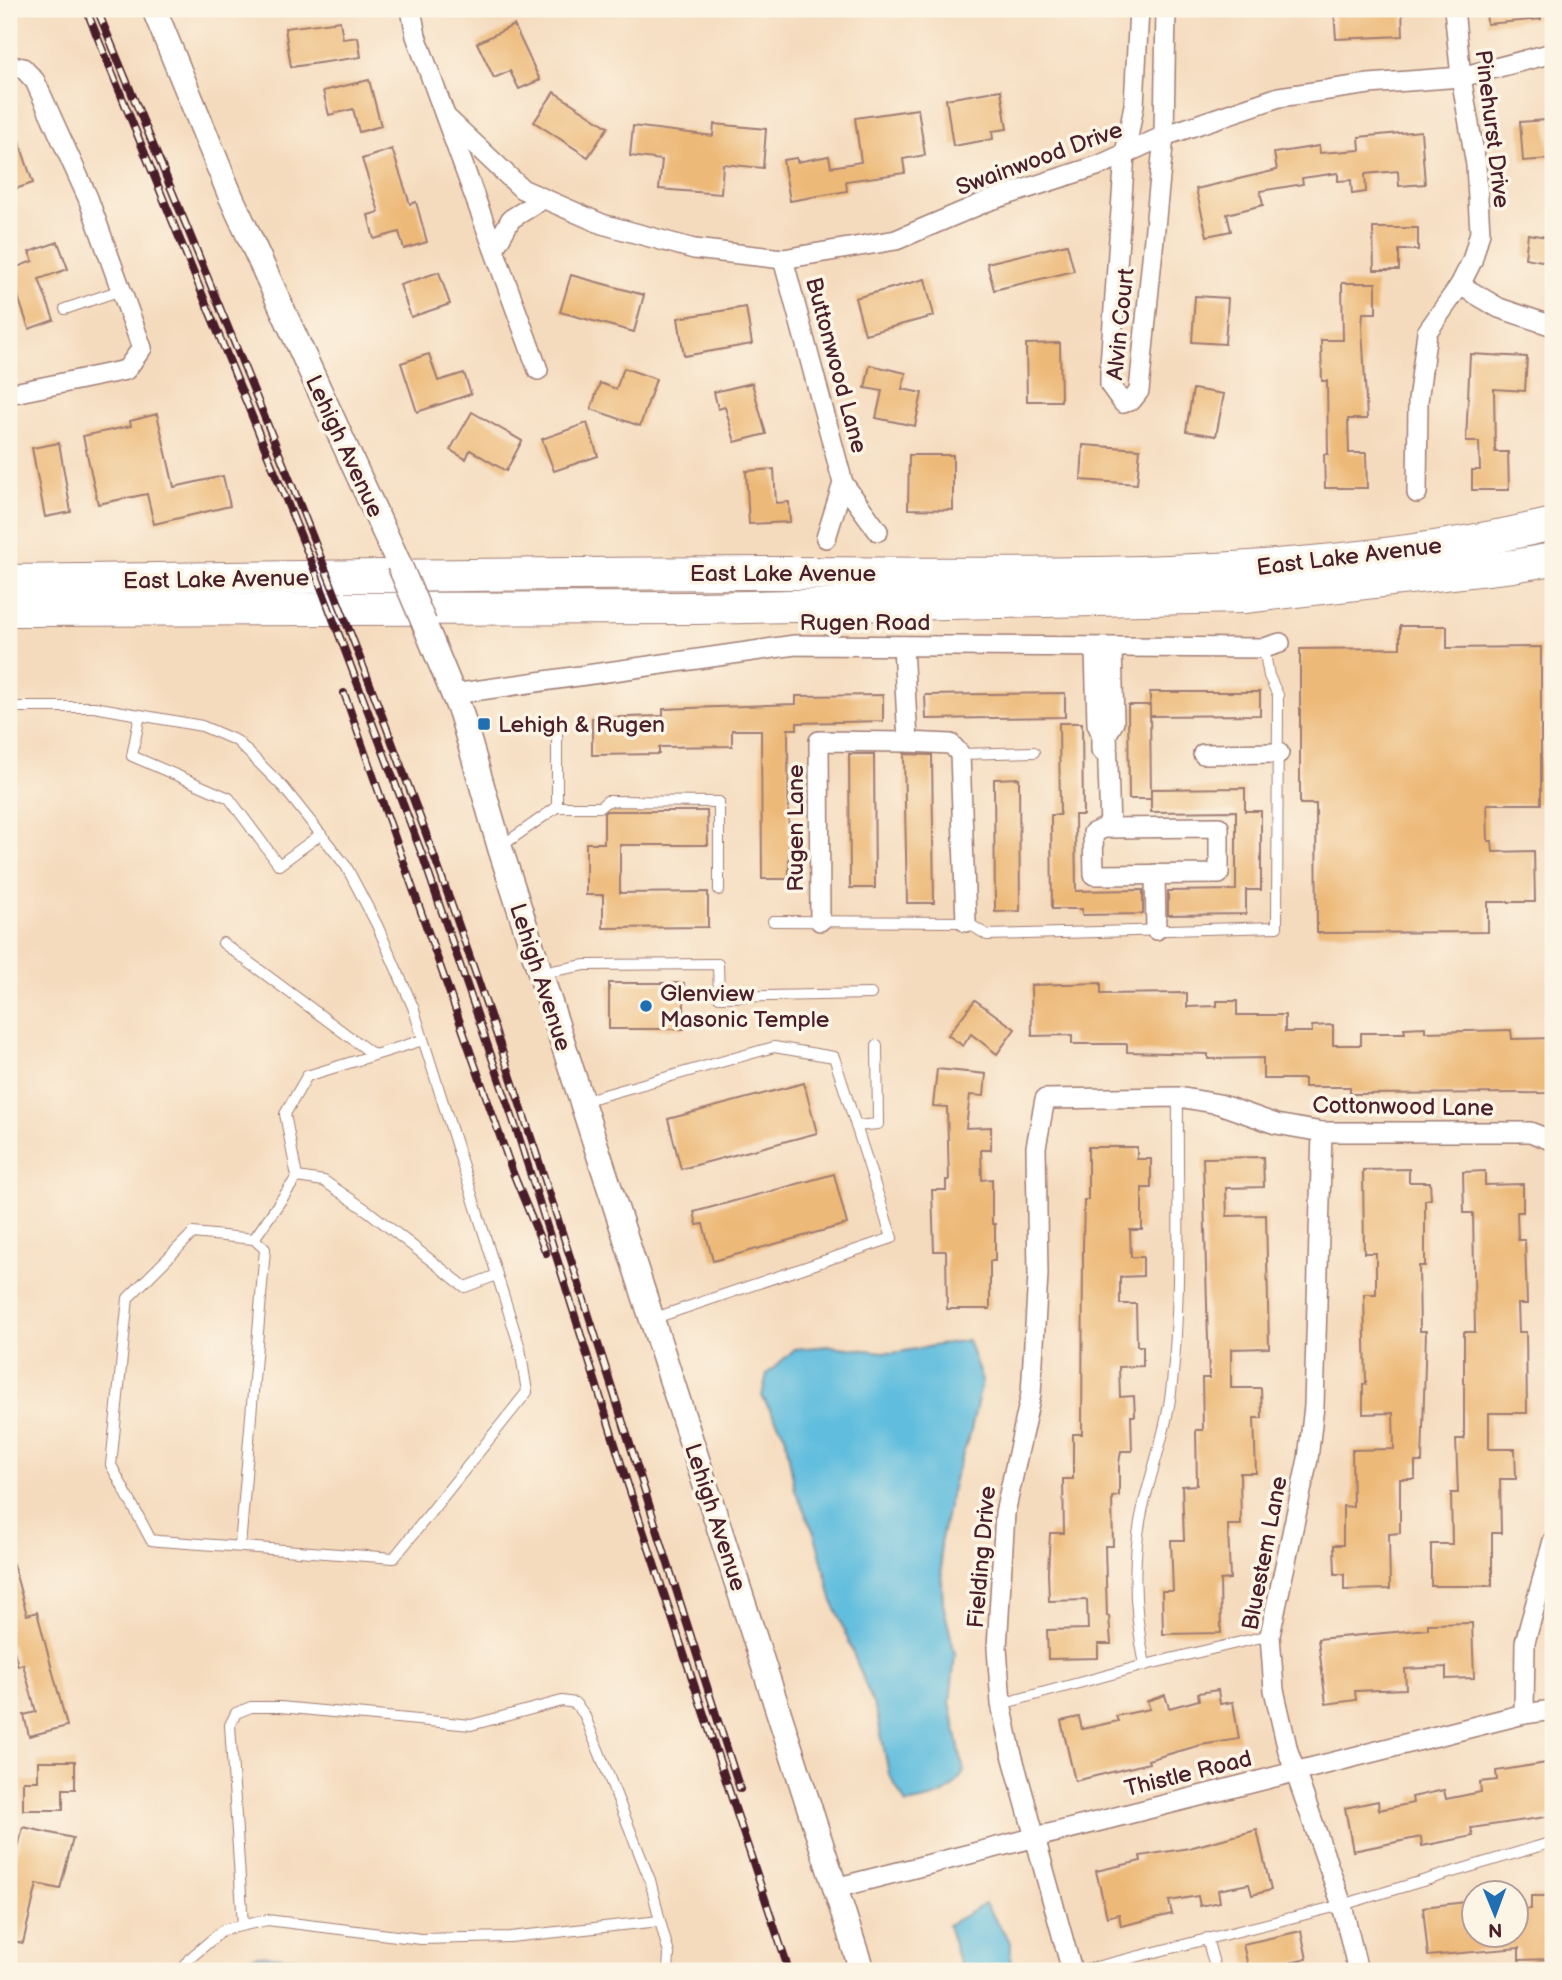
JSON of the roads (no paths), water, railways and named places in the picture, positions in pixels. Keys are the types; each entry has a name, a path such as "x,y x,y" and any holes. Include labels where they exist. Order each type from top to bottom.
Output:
{"main road":[{"name":"East Lake Avenue","path":"9,581 741,573 1156,573 1315,562 1506,535 1553,524"},
{"name":"East Lake Avenue","path":"9,610 696,608 1244,597 1553,559"}],"street":[{"name":"Lehigh Avenue","path":"154,9 231,197 399,564 453,694 540,974 862,1971"},
{"name":"Swainwood Drive","path":"411,9 416,36 538,370"},
{"name":"Alvin Court","path":"1139,9 1134,105 1125,153 1110,365 1110,385 1123,403 1132,400 1139,391 1164,136 1166,9"},
{"name":"Pinehurst Drive","path":"1417,493 1418,401 1427,332 1460,285 1472,261 1480,232 1476,165 1461,77 1454,9"},
{"name":"Swainwood Drive","path":"446,117 522,190 601,224 695,249 783,259 896,240 988,201 1100,165 1164,136 1279,97 1369,84 1461,77 1553,53"},
{"path":"9,66 23,68 35,81 88,198 142,348 126,370 9,394"},
{"path":"494,249 511,219 544,199"},
{"name":"Buttonwood Lane","path":"783,259 843,483 878,531"},
{"path":"1460,285 1499,308 1553,326"},
{"name":"Buttonwood Lane","path":"826,538 843,483"},
{"name":"Rugen Road","path":"453,694 795,645 1103,648 1272,646"},
{"path":"903,646 908,742"},
{"path":"1103,648 1107,828"},
{"name":"Rugen Lane","path":"820,921 819,741 951,744 960,754"},
{"path":"1203,754 1279,753"},
{"path":"960,754 966,922"},
{"path":"1219,827 1219,874 1094,875 1093,833 1107,828 1219,827"},
{"path":"1155,874 1156,930"},
{"name":"Cottonwood Lane","path":"1045,1099 1178,1097 1219,1104 1276,1124 1322,1132 1530,1132 1553,1142"},
{"name":"Fielding Drive","path":"1045,1099 1036,1147 1038,1275 1031,1394 1004,1513 998,1635 1001,1704 1072,1971"},
{"name":"Bluestem Lane","path":"1322,1132 1317,1362 1308,1459 1270,1635 1274,1690 1294,1771 1342,1905 1358,1971"},
{"path":"1524,1714 1525,1642 1553,1541"},
{"name":"Thistle Road","path":"835,1888 1294,1771 1524,1714 1553,1710"}],"lane":[{"path":"65,309 121,290"},
{"path":"773,921 966,922 988,935 1277,927 1278,695 1269,676 1272,646"},
{"path":"9,706 94,707 202,726 237,741 284,788 321,834 346,866 377,925 413,1007 520,1348 527,1392 394,1558 240,1547 151,1540 111,1465 128,1298 193,1233 254,1239 265,1249 240,1547"},
{"path":"140,715 132,756 229,798 279,865 321,834"},
{"path":"556,733 557,807"},
{"path":"960,754 1034,752"},
{"path":"500,848 557,807 600,807 607,801 719,802 719,890"},
{"path":"223,943 374,1055"},
{"path":"540,974 584,965 718,964 719,997 871,994"},
{"path":"254,1239 297,1177 285,1114 307,1076 423,1040"},
{"path":"856,1126 878,1124 877,1045"},
{"path":"582,1101 774,1047 834,1057 892,1238 652,1319"},
{"path":"1145,1665 1138,1630 1135,1562 1143,1506 1170,1406 1175,1361 1178,1097"},
{"path":"297,1177 324,1181 368,1211 465,1287 497,1275"},
{"path":"1001,1704 1270,1635"},
{"path":"243,1925 230,1725 236,1713 251,1707 280,1707 471,1725 562,1701 575,1703 584,1714 650,1880 669,1954 668,1971"},
{"path":"1080,1971 1342,1905 1553,1842"},
{"path":"182,1971 189,1959 223,1930 267,1920 421,1939 510,1937 660,1921"},
{"path":"1207,1938 1216,1971"}],"water":[{"path":"968,1340 982,1381 970,1434 954,1479 940,1544 943,1604 955,1654 950,1703 964,1772 952,1788 940,1796 906,1804 889,1774 877,1714 833,1602 815,1535 795,1490 785,1435 762,1396 767,1374 795,1349 829,1346 893,1353"},
{"path":"985,1904 1011,1943 1010,1971 962,1971 948,1925"},
{"path":"257,1955 386,1965 390,1971 226,1971"}],"railway":[{"path":"86,9 313,566 423,857 517,1131 625,1476 789,1971"},
{"path":"97,9 317,548 441,875 557,1216 740,1789"},
{"path":"344,693 513,1173 546,1253"}],"place":[{"name":"Lehigh & Rugen","path":"484,724"},
{"name":"Glenview Masonic Temple","path":"646,1006"}]}
